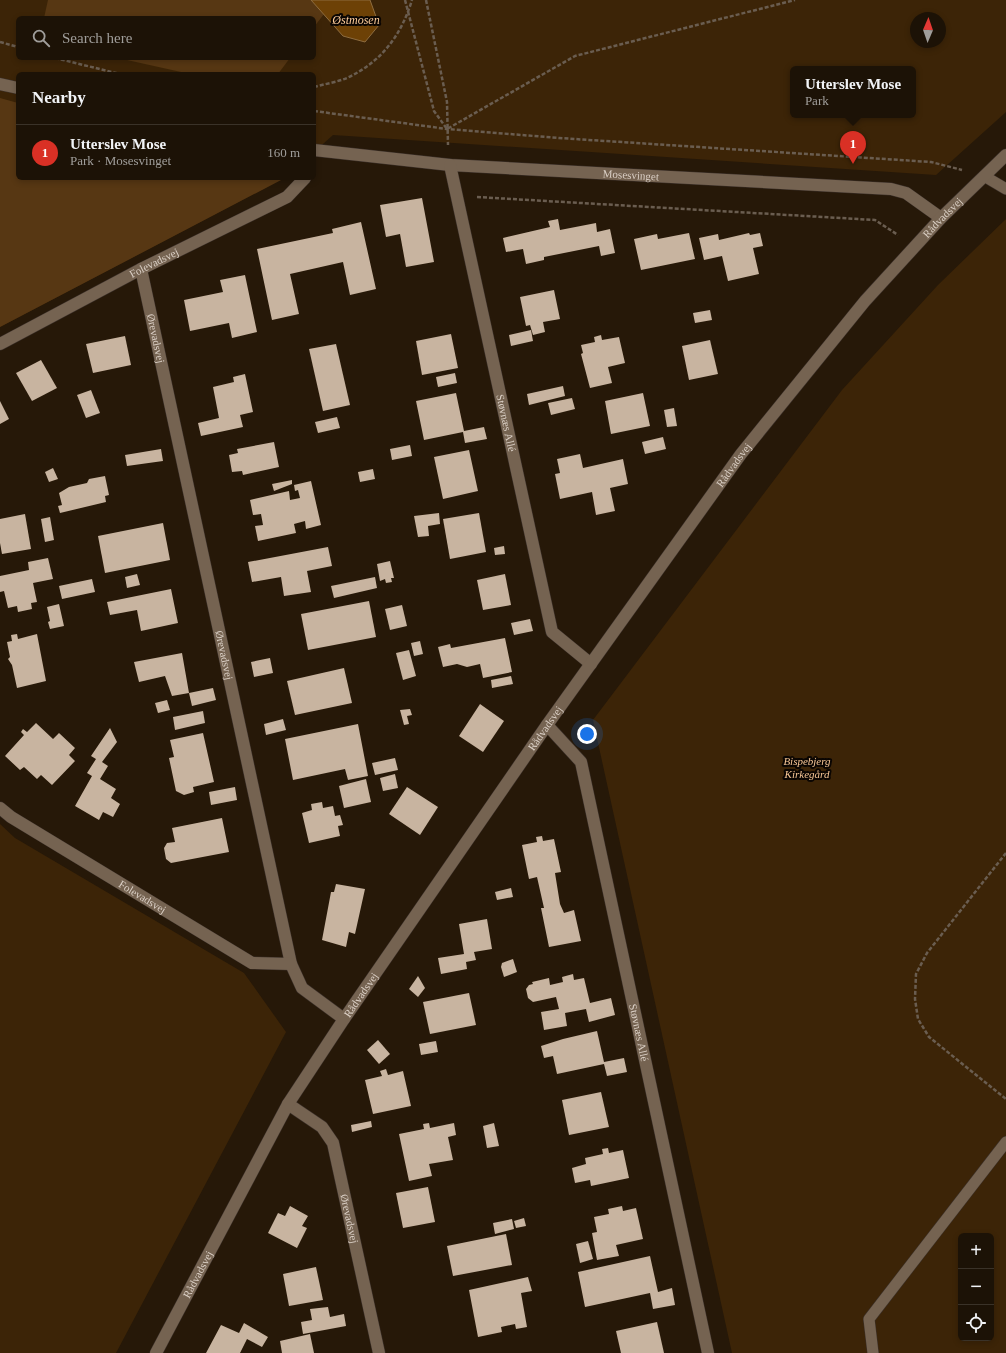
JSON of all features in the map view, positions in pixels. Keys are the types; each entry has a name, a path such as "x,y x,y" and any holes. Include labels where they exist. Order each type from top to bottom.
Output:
{"street":[{"path":"0,84 16,88"},
{"name":"Mosesvinget","path":"316,150 450,165 891,189 906,193 941,218"},
{"name":"Rådvadsvej","path":"156,1353 288,1104 344,1019 547,725 741,454 865,301 941,218 1006,155"},
{"name":"Støvnæs Allé","path":"450,165 552,632 591,664"},
{"name":"Folevadsvej","path":"0,344 141,269 287,197 303,180"},
{"name":"Ørevadsvej","path":"141,269 291,964 302,988 344,1019"},
{"name":"Støvnæs Allé","path":"547,725 581,762 708,1353"},
{"name":"Folevadsvej","path":"0,808 11,817 252,963 291,964"},
{"name":"Ørevadsvej","path":"288,1104 322,1127 333,1143 379,1353"}],"lane":[{"path":"984,176 1006,190"},
{"path":"873,1353 869,1319 1006,1142"}],"path":[{"path":"405,0 434,111 447,129"},
{"path":"316,86 347,78 380,57 396,37 412,0"},
{"path":"426,0 447,102 447,129 450,165"},
{"path":"447,129 575,56 795,0"},
{"path":"0,42 16,46"},
{"path":"63,60 112,72"},
{"path":"316,111 447,129 559,138 931,162 984,176"},
{"path":"456,195 874,220 914,246"},
{"path":"1006,853 928,953 916,974 915,999 918,1019 929,1037 1006,1099"}],"green space":[{"path":"0,0 1006,0 1006,112 936,175 333,135 316,150 316,72 16,72 16,180 280,180 0,327"},
{"name":"Bispebjerg Kirkegård","path":"1006,219 1006,1353 732,1353 593,720 842,390 938,285"},
{"path":"0,824 15,838 244,973 286,1032 116,1353 0,1353"}],"shaded area":[{"path":"48,0 311,0 324,14 316,24 316,16 44,16"},
{"path":"127,60 288,60 280,72 181,72"},
{"path":"0,98 16,102 16,180 281,180 0,327"}],"water":[{"name":"Østmosen","path":"311,0 370,0 379,25 365,42 343,36"}],"building":[{"path":"422,198 434,262 406,267 400,234 386,237 380,205"},
{"path":"558,219 560,230 596,223 597,232 610,229 615,253 601,256 599,246 544,257 544,260 526,264 523,249 506,252 503,238 550,227 548,221"},
{"path":"361,222 376,289 350,295 343,262 290,274 299,314 272,320 257,249 333,233 332,229"},
{"path":"689,233 695,259 641,270 634,239 657,234 658,239"},
{"path":"749,233 750,235 760,233 763,246 753,248 759,274 728,281 722,256 704,260 699,238 718,234 719,240"},
{"path":"245,275 257,332 232,338 229,323 190,331 184,300 223,292 220,280"},
{"path":"554,290 560,319 543,322 545,332 533,335 530,325 526,326 520,297"},
{"path":"710,310 712,320 695,323 693,313"},
{"path":"531,330 533,341 511,346 509,335"},
{"path":"451,334 458,368 422,375 416,341"},
{"path":"601,335 602,340 619,337 625,363 608,367 612,383 590,388 581,354 583,353 581,345 595,342 594,337"},
{"path":"125,336 131,365 93,373 86,344"},
{"path":"710,340 718,374 689,380 682,346"},
{"path":"336,344 350,405 323,411 309,349"},
{"path":"41,360 57,388 32,401 16,373"},
{"path":"455,373 457,383 438,387 436,377"},
{"path":"245,374 253,412 240,415 243,427 201,436 198,423 219,418 213,387 234,382 233,377"},
{"path":"563,386 565,396 529,405 527,394"},
{"path":"91,390 100,413 86,418 77,395"},
{"path":"456,393 464,431 484,427 487,439 465,443 463,432 424,440 416,401"},
{"path":"643,393 650,426 611,434 605,401"},
{"path":"572,398 575,409 551,415 548,403"},
{"path":"0,401 9,419 0,424"},
{"path":"674,408 677,426 667,427 664,410"},
{"path":"337,417 340,428 318,433 315,422"},
{"path":"663,437 666,449 645,454 642,442"},
{"path":"274,442 279,467 243,475 242,471 232,472 229,455 238,453 237,449"},
{"path":"410,445 412,456 392,460 390,449"},
{"path":"161,449 163,461 127,466 125,455"},
{"path":"469,450 478,491 443,499 434,457"},
{"path":"580,454 583,468 623,459 628,484 610,488 615,511 596,515 592,492 560,499 555,474 560,473 557,459"},
{"path":"53,468 58,479 49,482 45,472"},
{"path":"373,469 375,479 360,482 358,472"},
{"path":"105,476 109,495 105,496 106,502 60,513 58,506 62,505 59,493 69,487 87,483 89,479"},
{"path":"292,480 292,484 274,491 272,484"},
{"path":"311,481 321,525 306,529 305,521 294,524 296,533 258,541 255,526 263,525 261,514 253,515 250,500 289,491 290,500 300,498 298,490 295,491 294,485"},
{"path":"439,513 440,524 428,526 429,536 418,537 414,516"},
{"path":"479,513 486,552 450,559 443,519"},
{"path":"25,514 31,549 2,554 0,543 0,519"},
{"path":"50,517 54,540 45,542 41,519"},
{"path":"163,523 170,560 105,573 98,536"},
{"path":"504,546 505,554 495,555 494,548"},
{"path":"328,547 332,566 307,571 311,592 284,596 281,577 252,582 248,562"},
{"path":"48,558 53,579 33,583 37,602 31,603 32,609 18,612 17,606 8,608 4,591 0,592 0,576 29,570 28,562"},
{"path":"390,561 394,578 391,578 392,582 386,583 385,579 380,581 377,564"},
{"path":"137,574 140,585 127,588 125,577"},
{"path":"505,574 511,605 483,610 477,580"},
{"path":"375,577 377,588 334,598 331,586"},
{"path":"92,579 95,592 62,599 59,586"},
{"path":"171,589 178,623 141,631 137,610 110,615 107,602"},
{"path":"369,601 376,637 308,650 301,614"},
{"path":"59,604 64,626 50,629 47,607"},
{"path":"402,605 407,626 390,630 385,609"},
{"path":"530,619 533,631 514,635 511,623"},
{"path":"17,634 18,639 37,634 46,681 17,688 12,665 8,659 10,657 7,642 12,641 11,635"},
{"path":"505,638 512,672 483,678 480,664 467,667 457,664 443,667 438,647 450,644 451,648"},
{"path":"420,641 423,654 414,656 411,643"},
{"path":"409,650 416,676 403,680 396,653"},
{"path":"182,653 189,693 172,696 165,676 139,682 134,662"},
{"path":"270,658 273,673 254,677 251,662"},
{"path":"344,668 352,703 295,715 287,681"},
{"path":"511,676 513,684 492,688 491,680"},
{"path":"213,688 216,700 192,706 189,693"},
{"path":"167,700 170,710 158,713 155,703"},
{"path":"480,704 504,721 483,752 459,736"},
{"path":"410,709 412,715 407,716 409,724 404,725 400,710"},
{"path":"203,711 205,723 175,730 173,717"},
{"path":"283,719 286,730 266,735 264,724"},
{"path":"36,723 53,739 59,733 75,748 69,755 75,761 52,785 41,775 37,779 24,767 20,770 5,756 24,735 21,732 23,729 27,732"},
{"path":"358,724 368,776 348,780 345,769 293,780 285,739"},
{"path":"110,728 117,742 102,762 108,766 100,779 116,789 111,798 120,804 113,817 103,812 99,820 75,806 92,776 87,773 96,759 91,756"},
{"path":"203,733 214,782 193,787 194,792 184,795 176,791 169,758 174,757 170,740"},
{"path":"395,758 398,770 375,775 372,763"},
{"path":"395,774 398,788 383,791 380,778"},
{"path":"366,779 371,802 344,808 339,786"},
{"path":"235,787 237,800 211,805 209,792"},
{"path":"407,787 438,807 420,835 389,814"},
{"path":"322,802 323,808 333,806 335,816 340,815 343,825 338,826 340,836 309,843 302,813 312,810 311,804"},
{"path":"222,818 229,852 171,863 166,859 164,848 167,843 175,842 172,828"},
{"path":"542,836 543,841 554,839 561,872 555,873 560,904 564,913 574,910 581,941 549,947 541,908 544,908 537,877 529,879 522,845 537,842 536,837"},
{"path":"336,884 365,889 355,934 349,932 346,947 322,940 331,892 334,892"},
{"path":"511,888 513,897 497,900 495,892"},
{"path":"487,919 492,949 474,952 476,960 466,962 467,969 441,974 438,958 464,954 459,924"},
{"path":"513,959 517,972 504,977 501,967 502,963"},
{"path":"573,974 574,980 584,978 590,1003 611,998 615,1015 589,1022 586,1009 565,1013 567,1026 544,1030 541,1012 559,1009 556,997 533,1002 528,998 526,989 529,985 533,984 532,982 549,978 550,985 563,982 562,977"},
{"path":"418,976 425,988 418,997 409,989"},
{"path":"469,993 476,1025 430,1034 423,1002"},
{"path":"597,1031 604,1062 624,1058 627,1072 607,1076 604,1064 557,1074 553,1056 544,1058 541,1046"},
{"path":"378,1040 390,1054 379,1064 367,1050"},
{"path":"436,1041 438,1052 421,1055 419,1044"},
{"path":"386,1069 388,1075 403,1071 411,1106 373,1114 365,1080 382,1076 380,1071"},
{"path":"601,1092 609,1127 569,1135 562,1100"},
{"path":"371,1121 372,1127 352,1132 351,1125"},
{"path":"429,1123 430,1128 454,1123 456,1135 448,1137 453,1160 429,1164 432,1176 409,1181 399,1134 424,1129 423,1124"},
{"path":"494,1123 499,1146 487,1148 483,1126"},
{"path":"608,1148 609,1153 623,1150 629,1178 591,1186 590,1180 575,1183 572,1168 586,1164 585,1158 603,1154 602,1149"},
{"path":"428,1187 435,1222 403,1228 396,1193"},
{"path":"290,1206 308,1216 302,1226 307,1228 297,1248 268,1233 278,1213 285,1216"},
{"path":"622,1206 623,1211 636,1208 643,1239 616,1245 619,1256 597,1260 592,1233 597,1232 594,1217 609,1214 608,1209"},
{"path":"524,1218 526,1226 516,1228 514,1221"},
{"path":"512,1219 514,1229 495,1234 493,1223"},
{"path":"506,1234 512,1265 453,1276 447,1246"},
{"path":"588,1241 593,1259 580,1263 576,1244"},
{"path":"650,1256 658,1292 672,1288 675,1305 653,1309 650,1293 585,1307 578,1272"},
{"path":"316,1267 323,1300 289,1306 283,1274"},
{"path":"528,1277 532,1291 521,1293 527,1327 516,1329 515,1324 501,1327 502,1332 478,1337 469,1290"},
{"path":"328,1307 330,1317 344,1314 346,1326 303,1334 301,1322 312,1320 310,1309"},
{"path":"657,1322 664,1353 621,1353 616,1331"},
{"path":"244,1323 268,1337 262,1347 247,1339 240,1353 206,1353 221,1325 239,1333"},
{"path":"310,1334 314,1353 282,1353 280,1341"}],"place":[{"name":"Utterslev Mose","path":"853,164"}]}
